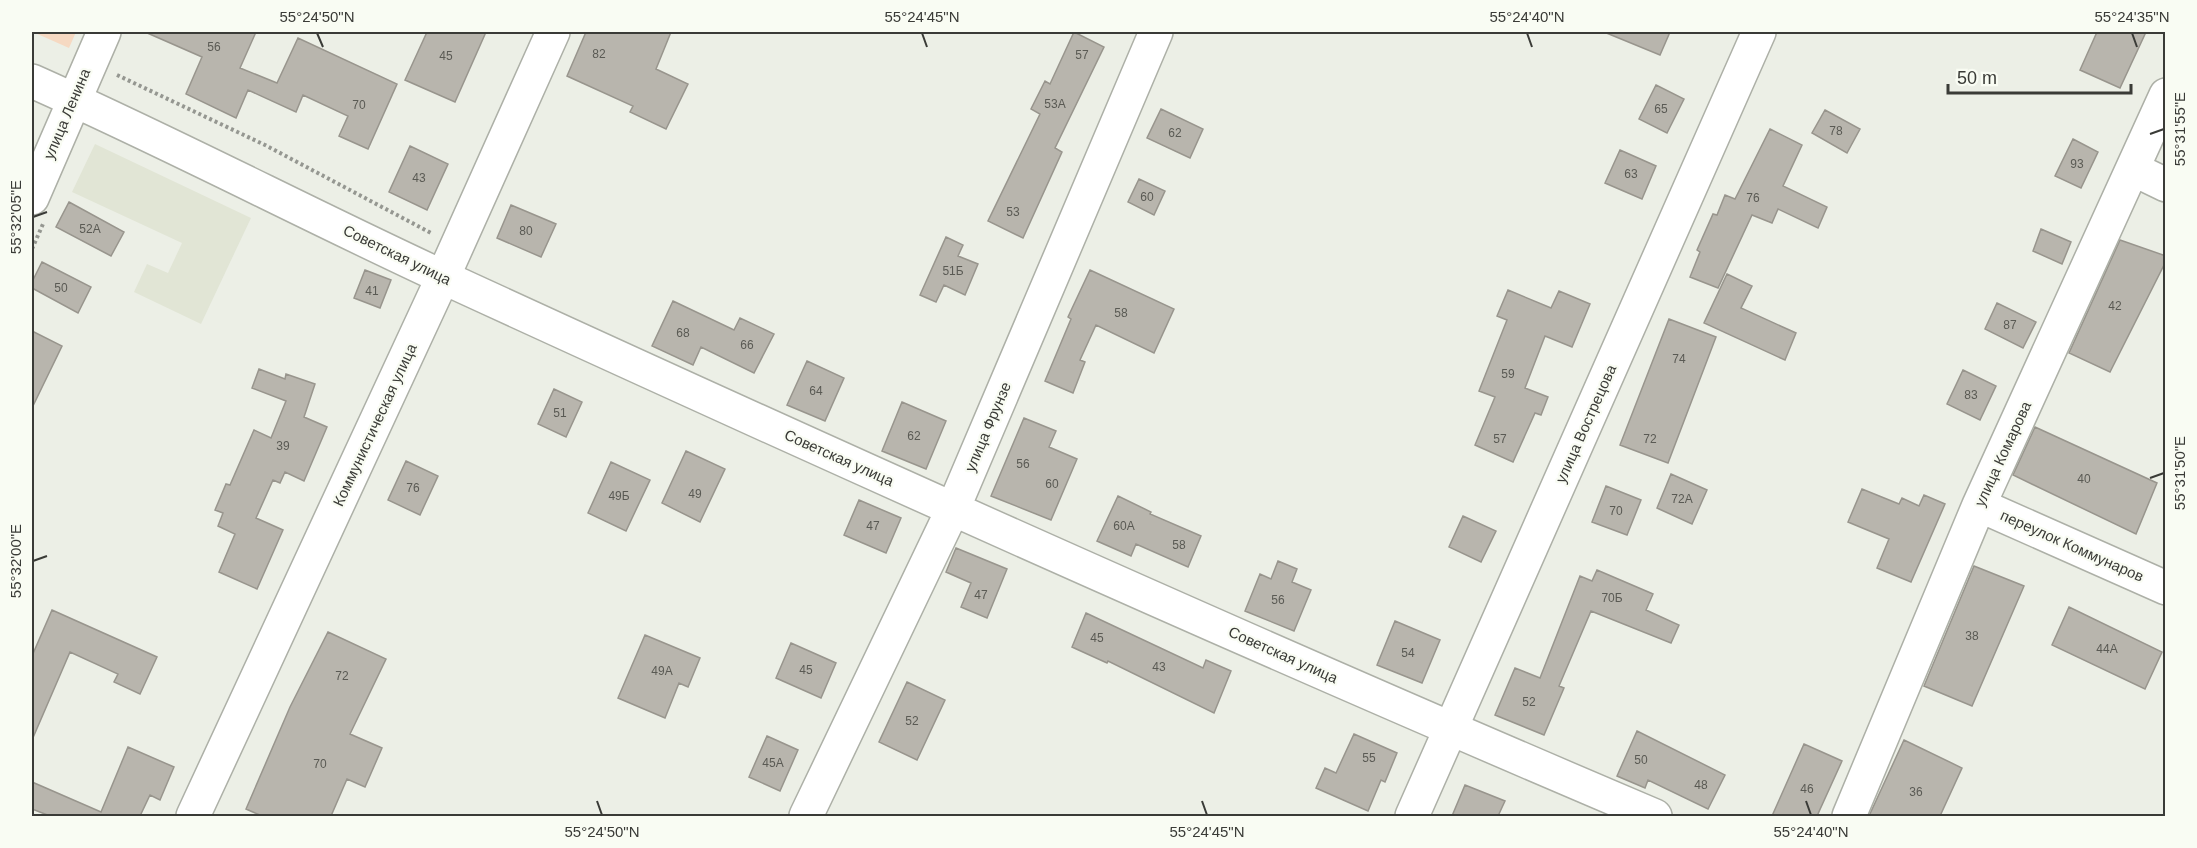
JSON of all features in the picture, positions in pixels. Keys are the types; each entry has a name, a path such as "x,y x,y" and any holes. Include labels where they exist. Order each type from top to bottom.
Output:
{"street":[{"name":"улица Ленина","path":"32,198 104,32"},
{"name":"Коммунистическая улица","path":"193,816 449,263 553,32"},
{"name":"улица Фрунзе","path":"806,816 953,509 1156,32"},
{"name":"улица Вострецова","path":"1412,816 1759,32"},
{"name":"Советская улица","path":"32,81 449,263 953,509 1451,730 1655,816"},
{"name":"улица Комарова","path":"1849,816 1979,505 2166,96"},
{"path":"2133,169 2166,185"},
{"name":"переулок Коммунаров","path":"1979,505 2166,588"}],"path":[{"path":"90,62 265,145 432,234 449,263"}],"shaded area":[{"path":"33,32 76,32 69,48"},
{"path":"95,144 251,218 201,324 134,292 147,264 168,273 182,243 72,192"}],"building":[{"path":"145,32 256,32 240,68 277,83 298,38 397,84 368,149 339,136 348,116 303,95 296,112 248,90 236,118 186,94 202,57"},
{"path":"427,32 486,32 455,102 405,80"},
{"path":"586,32 671,32 656,69 688,84 666,129 630,112 633,106 567,76"},
{"path":"1074,32 1104,47 1055,148 1062,152 1023,238 988,221 1040,114 1031,109 1045,81 1050,84"},
{"path":"1604,32 1670,32 1660,55"},
{"path":"2097,32 2146,32 2120,88 2080,70"},
{"path":"1656,85 1684,99 1667,133 1639,119"},
{"path":"1161,109 1203,129 1190,158 1147,138"},
{"path":"1825,110 1860,129 1847,153 1812,133"},
{"path":"1770,129 1802,145 1783,186 1827,207 1818,228 1778,209 1772,223 1752,215 1718,288 1690,277 1700,252 1697,250 1713,214 1717,215 1725,195 1735,199"},
{"path":"2073,139 2098,152 2081,188 2055,176"},
{"path":"410,146 448,164 427,210 389,192"},
{"path":"1620,150 1656,166 1642,199 1605,183"},
{"path":"1139,179 1165,191 1154,215 1128,202"},
{"path":"69,202 124,232 111,256 56,227"},
{"path":"511,205 556,224 541,257 497,238"},
{"path":"2041,229 2071,242 2062,264 2033,251"},
{"path":"946,237 963,245 958,256 978,264 965,295 944,285 936,302 920,295"},
{"path":"2120,240 2166,256 2166,261 2110,372 2069,353"},
{"path":"42,262 91,287 78,313 32,288 32,282"},
{"path":"365,270 391,280 380,308 354,298"},
{"path":"1090,270 1174,309 1154,353 1096,325 1080,360 1085,362 1073,393 1045,381 1071,319 1068,317"},
{"path":"1727,274 1752,286 1741,308 1796,333 1785,360 1704,323"},
{"path":"1508,290 1551,308 1559,291 1590,304 1572,347 1545,336 1525,388 1548,397 1541,415 1535,413 1513,462 1475,445 1495,397 1479,391 1507,320 1497,316"},
{"path":"673,301 734,330 740,318 774,334 754,373 701,347 693,365 652,346"},
{"path":"1997,303 2036,322 2023,348 1985,329"},
{"path":"1669,319 1716,337 1668,463 1620,445"},
{"path":"32,331 62,346 32,408"},
{"path":"807,361 844,378 825,421 787,405"},
{"path":"259,369 285,379 286,374 315,384 304,417 327,427 304,481 285,472 280,483 273,480 256,518 283,530 257,589 219,572 235,534 218,526 223,513 215,510 226,484 230,485 254,430 271,438 286,401 252,388"},
{"path":"1963,370 1996,386 1980,420 1947,404"},
{"path":"554,389 582,402 566,437 538,424"},
{"path":"902,402 946,421 926,469 882,451"},
{"path":"1024,418 1056,431 1049,447 1077,459 1051,520 991,496"},
{"path":"2035,427 2157,483 2136,534 2013,475"},
{"path":"686,451 725,469 700,522 662,503"},
{"path":"406,461 438,476 420,515 388,500"},
{"path":"611,462 650,480 626,531 588,513"},
{"path":"1671,474 1707,490 1692,524 1657,508"},
{"path":"1606,486 1641,500 1627,535 1592,522"},
{"path":"1862,489 1899,504 1902,498 1919,506 1924,495 1945,504 1911,582 1877,568 1889,539 1848,522"},
{"path":"1118,496 1151,512 1150,514 1201,536 1188,567 1136,544 1131,556 1097,541"},
{"path":"859,500 901,518 886,553 844,535"},
{"path":"1463,516 1496,531 1481,562 1449,547"},
{"path":"956,548 1007,569 987,618 961,607 971,583 946,572"},
{"path":"1278,561 1297,569 1292,582 1311,590 1294,631 1245,611 1260,574 1271,579"},
{"path":"1974,566 2024,586 1972,706 1924,686"},
{"path":"1597,570 1653,594 1646,610 1679,625 1671,643 1591,611 1559,686 1564,688 1544,735 1495,715 1515,668 1540,678 1580,576 1592,581"},
{"path":"2069,607 2162,652 2145,689 2052,645"},
{"path":"52,610 157,657 140,694 114,682 118,674 70,652 32,740 32,656"},
{"path":"1086,613 1203,668 1206,660 1231,671 1214,713 1108,661 1107,663 1072,647"},
{"path":"1395,621 1440,640 1422,683 1377,665"},
{"path":"328,632 386,659 350,734 382,748 365,787 347,779 331,816 262,816 246,809 290,707"},
{"path":"645,635 700,658 688,687 679,683 665,718 618,698"},
{"path":"791,643 836,663 821,698 776,678"},
{"path":"907,682 945,700 917,760 879,742"},
{"path":"1637,731 1725,775 1708,809 1648,780 1645,788 1617,776"},
{"path":"1354,734 1397,753 1385,782 1381,780 1368,811 1316,788 1325,768 1336,773"},
{"path":"767,736 798,750 780,791 749,777"},
{"path":"1904,740 1962,768 1940,816 1869,816"},
{"path":"1804,744 1842,761 1817,816 1772,816"},
{"path":"128,747 174,767 160,800 150,795 140,816 50,816 32,809 32,782 101,812"},
{"path":"1465,785 1505,801 1498,816 1452,816"}]}
